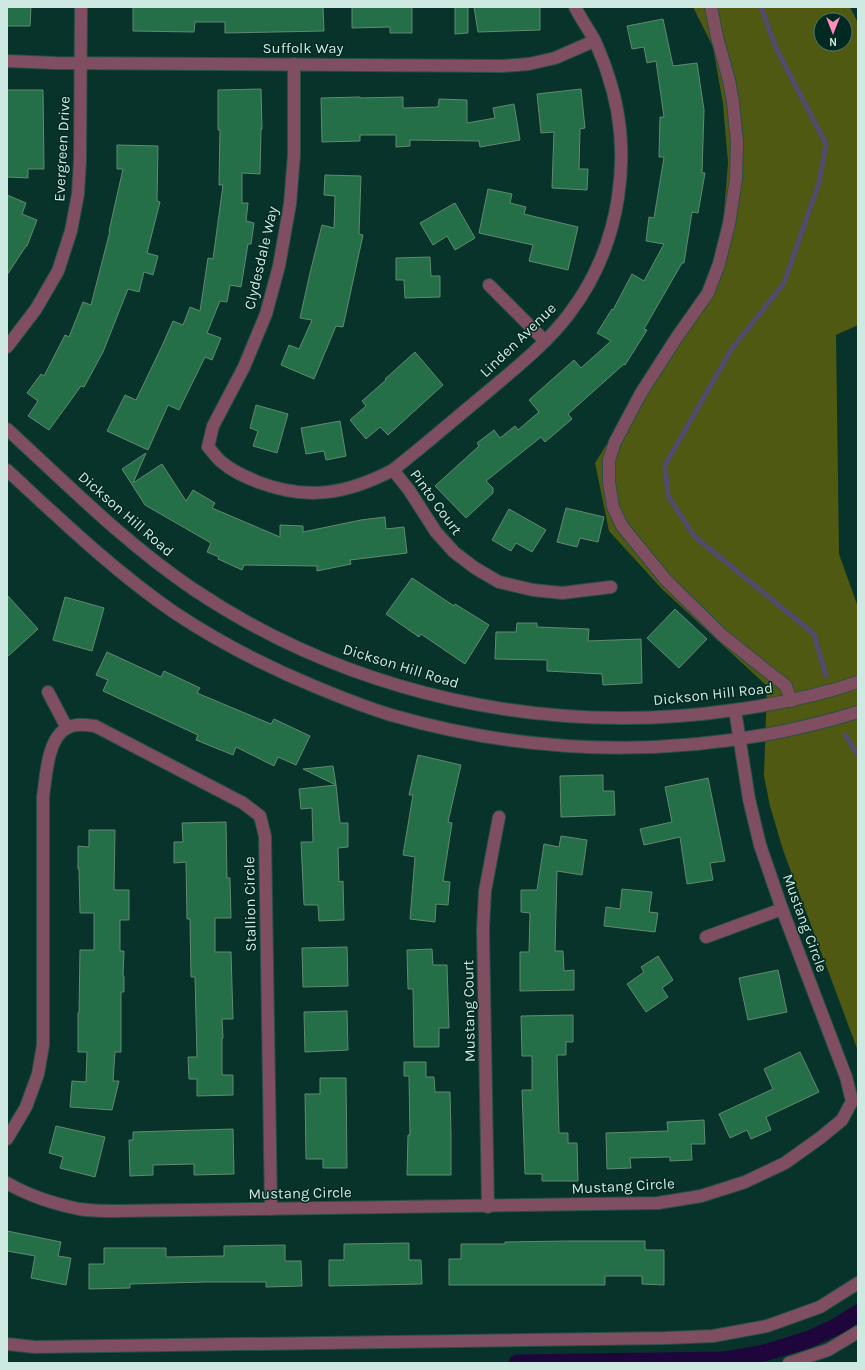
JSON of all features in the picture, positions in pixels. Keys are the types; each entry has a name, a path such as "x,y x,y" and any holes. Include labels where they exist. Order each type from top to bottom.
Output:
{"street":[{"name":"Evergreen Drive","path":"7,347 36,309 58,270 71,231 78,194 80,160 82,7"},
{"name":"Linden Avenue","path":"208,447 223,463 244,476 288,491 310,494 332,492 372,481 393,470 512,371 545,341 569,314 588,286 602,257 619,197 622,159 618,114 608,72 594,41 575,7"},
{"path":"712,7 717,37 731,87 737,142 736,179 729,224 720,264 708,293 677,336 641,393 615,442 609,460 609,482 614,507 622,526 666,580 722,635 786,686 791,701"},
{"name":"Suffolk Way","path":"7,61 55,64 503,66 529,64 555,58 594,41"},
{"name":"Clydesdale Way","path":"208,447 213,426 244,367 266,314 279,266 290,204 294,162 294,64"},
{"path":"489,285 545,341"},
{"name":"Dickson Hill Road","path":"7,429 123,535 193,589 265,632 353,670 396,685 437,697 489,708 529,714 576,718 622,719 704,715 791,701 828,692 858,682"},
{"path":"7,470 103,558 175,613 217,639 289,676 345,699 389,714 428,725 527,743 576,747 621,748 667,747 768,735 800,729 858,712"},
{"name":"Pinto Court","path":"393,470 409,490 436,532 454,552 475,568 499,582 533,590 562,593 611,587"},
{"path":"7,1139 26,1107 38,1074 42,1045 43,798 49,757 56,738 67,728 48,692"},
{"name":"Mustang Circle","path":"7,1183 15,1188 50,1201 81,1209 116,1212 658,1203 700,1196 745,1182 785,1163 842,1120 852,1101 846,1077 782,909 760,845 749,799 735,710"},
{"name":"Stallion Circle","path":"67,728 82,724 95,726 237,800 260,816 265,836 271,1209"},
{"name":"Mustang Court","path":"488,1207 483,930 485,891 499,817"},
{"path":"706,937 782,909"},
{"path":"7,1344 35,1346 261,1344 713,1336 767,1326 780,1322 820,1307 858,1283"},
{"path":"789,1363 828,1350 858,1332"}],"green space":[{"path":"693,7 850,7 852,12 813,12 813,52 853,52 853,13 858,23 858,325 836,335 839,554 858,607 858,1051 783,850 770,806 764,776 767,686 662,589 609,531 595,463 708,280 723,225 728,163 723,104 713,47"}],"building":[{"path":"7,7 31,7 30,26 7,26"},
{"path":"133,7 323,7 324,31 225,33 225,22 195,22 194,32 133,31"},
{"path":"352,7 412,7 412,33 390,33 390,27 352,28"},
{"path":"455,7 468,7 468,33 455,34"},
{"path":"474,7 540,7 540,30 478,32"},
{"path":"663,19 673,66 697,63 704,110 702,173 705,173 698,213 692,212 684,263 682,263 644,329 647,330 625,365 624,364 568,414 572,419 545,442 541,437 486,481 493,488 493,493 466,518 435,486 479,446 477,443 494,430 500,438 515,426 518,430 539,412 529,400 574,360 581,368 611,341 597,333 612,309 613,310 632,274 644,281 664,244 646,241 649,217 654,218 664,157 659,157 660,117 664,117 656,61 647,63 644,47 632,49 627,26"},
{"path":"261,89 262,129 260,174 242,173 242,203 248,203 246,221 254,223 251,244 248,244 241,287 230,285 227,302 220,301 207,333 221,338 212,360 205,357 179,410 168,405 148,450 107,431 125,395 136,400 173,321 183,325 190,307 200,311 208,258 213,259 223,185 219,185 220,130 218,130 218,90"},
{"path":"581,89 585,128 580,129 579,169 588,169 587,190 552,188 554,132 541,133 537,94"},
{"path":"7,90 43,90 44,169 28,169 28,178 7,177"},
{"path":"403,97 403,108 438,107 439,99 467,100 467,123 495,118 493,108 514,104 520,140 480,147 479,141 410,140 410,146 396,147 396,135 360,135 360,141 322,142 321,98"},
{"path":"117,145 158,146 157,201 160,202 147,253 158,256 153,275 144,272 139,292 128,289 103,352 84,387 81,386 49,430 28,416 38,401 27,393 41,374 44,376 65,335 69,337 83,302 91,305 110,231 123,169 117,169"},
{"path":"325,175 361,176 359,234 363,235 343,327 336,326 314,379 281,365 289,345 299,349 312,320 300,318 310,273 322,225 334,228 335,196 324,195"},
{"path":"488,189 512,194 510,203 526,207 524,214 578,227 568,270 529,261 533,245 479,233"},
{"path":"7,195 26,203 22,214 37,220 27,246 7,275"},
{"path":"455,203 475,238 455,250 447,236 433,245 420,223"},
{"path":"430,257 431,276 440,276 440,297 405,298 404,280 396,280 396,258"},
{"path":"415,352 443,385 388,435 380,427 366,439 350,420 366,406 362,401"},
{"path":"256,405 288,414 277,453 253,446 258,431 250,428"},
{"path":"340,421 346,456 326,460 324,451 306,454 301,428"},
{"path":"146,453 133,483 162,464 186,501 193,490 215,503 212,508 280,537 280,525 303,526 303,532 361,520 385,517 386,529 404,527 407,553 350,560 351,564 317,571 317,566 244,565 242,570 207,552 211,543 145,505 122,469"},
{"path":"566,508 604,517 598,542 580,538 577,547 557,542"},
{"path":"509,509 546,530 532,552 516,543 511,551 492,540"},
{"path":"412,578 454,606 455,604 489,625 465,664 421,634 419,637 386,614"},
{"path":"7,595 38,629 7,657"},
{"path":"65,597 104,608 92,651 53,640"},
{"path":"675,609 707,639 679,668 647,638"},
{"path":"517,623 537,623 537,627 589,629 588,641 641,639 642,683 603,685 602,674 547,671 547,660 495,659 496,632 516,632"},
{"path":"107,652 161,677 164,671 200,688 197,693 271,724 274,719 310,736 296,765 278,757 274,766 236,747 233,755 196,740 198,735 103,691 108,680 96,675"},
{"path":"418,755 461,765 448,822 452,823 443,881 450,882 448,905 436,904 435,922 410,919 415,857 403,855 413,795 409,795"},
{"path":"333,766 336,785 303,769"},
{"path":"603,775 603,791 614,791 615,815 561,817 560,776"},
{"path":"708,778 725,861 710,863 713,880 687,884 680,837 644,845 640,829 672,822 665,787"},
{"path":"336,785 340,823 348,823 348,847 338,848 339,882 343,881 344,920 319,921 318,905 304,905 301,842 313,842 312,808 301,809 299,789"},
{"path":"226,822 227,878 230,878 231,918 215,918 215,952 231,952 233,1019 222,1019 222,1075 233,1075 233,1095 197,1096 197,1079 189,1079 188,1057 197,1057 195,977 191,977 190,919 187,919 186,862 174,863 174,842 183,842 182,823"},
{"path":"89,830 115,830 114,890 129,890 129,920 120,920 120,951 124,951 124,992 121,992 121,1052 115,1052 113,1081 119,1081 112,1110 70,1107 72,1081 86,1082 87,1052 78,1052 80,950 94,950 94,913 80,913 78,846 89,847"},
{"path":"561,836 587,840 582,875 557,871 555,951 563,951 564,971 574,970 574,990 520,991 520,952 529,952 530,913 521,912 521,890 537,890 544,844 559,847"},
{"path":"622,889 652,892 649,912 658,913 655,932 604,926 606,907 620,909"},
{"path":"347,947 348,986 303,987 302,948"},
{"path":"432,949 433,965 447,965 449,1028 439,1028 439,1047 414,1047 413,989 408,989 407,950"},
{"path":"658,956 673,980 662,988 668,997 646,1012 627,984 644,972 641,967"},
{"path":"778,970 787,1012 748,1020 739,978"},
{"path":"347,1011 348,1050 305,1052 304,1012"},
{"path":"573,1015 573,1042 566,1042 566,1055 557,1055 559,1133 568,1133 568,1143 577,1143 578,1181 542,1181 542,1174 525,1174 522,1090 532,1090 532,1056 522,1056 521,1016"},
{"path":"800,1052 819,1092 766,1117 771,1130 751,1139 747,1130 730,1138 719,1114 773,1089 764,1069"},
{"path":"404,1062 426,1062 426,1077 434,1077 435,1092 450,1092 451,1175 407,1175 408,1135 410,1135 409,1076 404,1076"},
{"path":"320,1078 346,1078 347,1168 323,1168 323,1159 306,1159 305,1094 320,1094"},
{"path":"704,1120 705,1144 691,1144 692,1160 670,1161 670,1157 630,1158 631,1168 607,1169 606,1133 668,1131 667,1122"},
{"path":"56,1126 105,1137 95,1177 60,1168 63,1157 49,1153"},
{"path":"233,1129 234,1174 194,1175 194,1164 153,1165 153,1175 130,1176 129,1140 133,1140 133,1132"},
{"path":"7,1231 61,1242 58,1256 71,1258 66,1285 31,1278 35,1256 7,1251"},
{"path":"645,1241 645,1250 664,1250 664,1285 642,1284 642,1276 605,1276 605,1285 449,1285 449,1259 461,1259 461,1244 505,1244 505,1242"},
{"path":"409,1243 409,1260 421,1260 422,1284 329,1286 329,1260 344,1260 344,1244"},
{"path":"285,1245 285,1261 301,1261 302,1286 266,1287 266,1282 206,1282 130,1284 130,1288 89,1289 89,1264 104,1264 104,1248 166,1248 166,1257 224,1256 224,1246"}],"waterway":[{"path":"761,7 776,48 826,144 819,183 784,283 731,350 665,465 668,496 694,536 814,634 826,676"},
{"path":"845,735 858,755"},
{"path":"517,1363 724,1360 764,1353 807,1340 838,1326 858,1313"}]}
